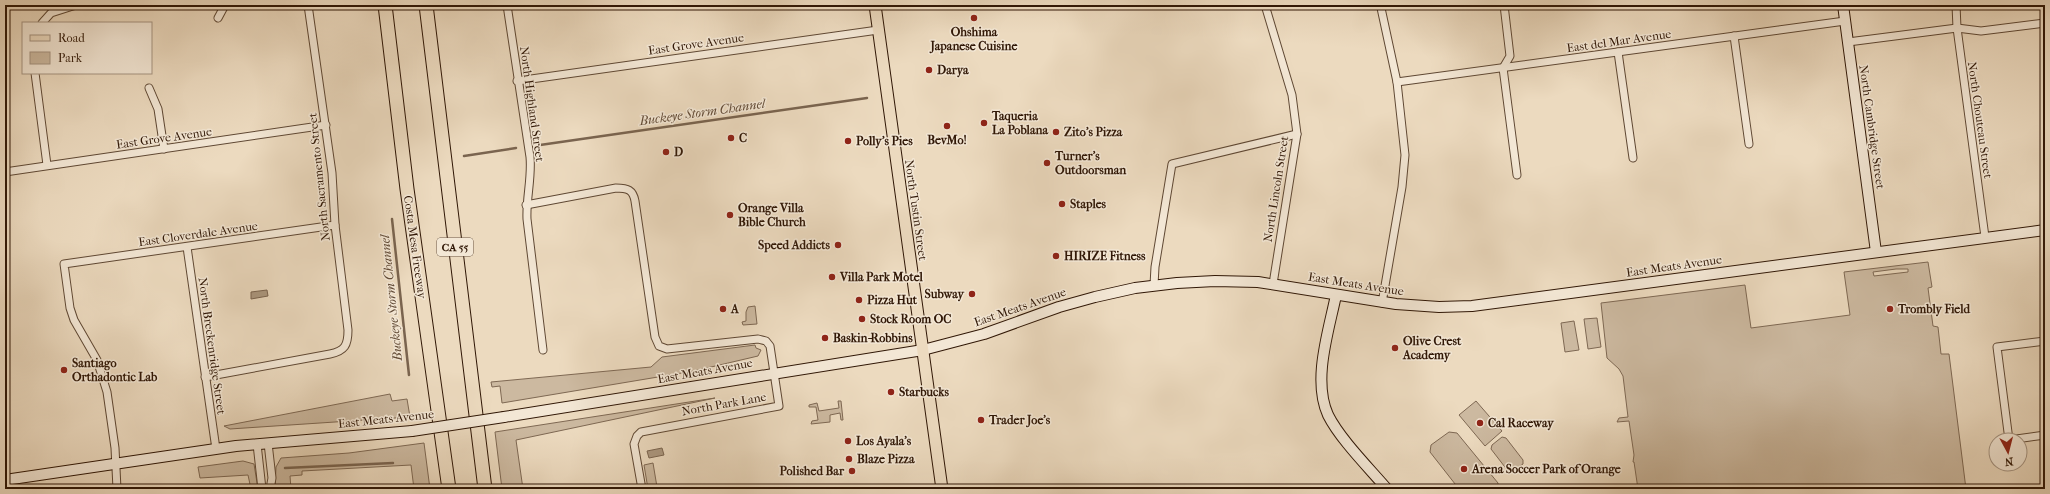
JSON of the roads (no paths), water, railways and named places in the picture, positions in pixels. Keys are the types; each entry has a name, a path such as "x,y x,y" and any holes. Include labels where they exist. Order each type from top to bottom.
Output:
{"highway":[{"name":"Costa Mesa Freeway","path":"385,5 407,189 449,489"},
{"name":"CA 55","path":"426,5 485,489"}],"main road":[{"name":"North Tustin Street","path":"875,5 942,489"}],"street":[{"path":"43,22 51,14 76,5"},
{"path":"218,18 225,5"},
{"name":"North Sacramento Street","path":"205,377 330,354 345,347 348,330 335,226 332,173 308,5"},
{"name":"North Highland Street","path":"507,5 517,81 531,167 531,180 526,205 543,350"},
{"name":"North Lincoln Street","path":"1265,5 1292,95 1297,134 1273,284"},
{"path":"1504,5 1510,56 1503,68 1517,175"},
{"name":"North Cambridge Street","path":"1843,5 1876,252"},
{"name":"North Chouteau Street","path":"1956,5 1957,28 1985,237"},
{"path":"1381,8 1397,82 1405,155 1404,172 1382,303"},
{"name":"East del Mar Avenue","path":"1397,82 1845,21"},
{"path":"1848,42 1957,28 1981,31 2045,23"},
{"name":"East Grove Avenue","path":"517,81 878,30"},
{"path":"1734,36 1749,144"},
{"path":"1618,52 1632,158"},
{"path":"35,74 47,166"},
{"path":"149,88 158,109 164,149"},
{"name":"East Grove Avenue","path":"5,172 326,125"},
{"path":"1154,285 1155,267 1172,164 1297,134"},
{"name":"North Park Lane","path":"526,205 616,188 629,189 633,192 655,337 659,346 667,349 752,339 762,340 770,346 780,406 641,432 637,436 634,444 642,489"},
{"name":"East Cloverdale Avenue","path":"116,464 107,392 103,376 97,360 74,320 70,308 64,264 335,226"},
{"name":"East Meats Avenue","path":"8,483 116,464 216,449 268,443 412,431 923,350 984,334 1059,307 1094,297 1154,285 1215,281 1273,284 1382,303 1439,307 1491,304 2045,230"},
{"name":"North Breckenridge Street","path":"187,246 216,449"},
{"path":"1336,295 1322,371 1321,386 1324,403 1335,426 1387,489"},
{"path":"2008,432 1997,347 2045,341"},
{"path":"2028,437 2045,435"},
{"path":"268,443 272,478 270,489"},
{"path":"258,444 262,489"},
{"path":"116,464 117,489"}],"waterway":[{"name":"Buckeye Storm Channel","path":"540,145 867,98"},
{"name":"Buckeye Storm Channel","path":"464,156 516,148"},
{"name":"Buckeye Storm Channel","path":"392,219 409,375"},
{"name":"Buckeye Storm Channel","path":"285,468 393,463"}],"place":[{"name":"Ohshima Japanese Cuisine","path":"974,18"},
{"name":"Darya","path":"929,70"},
{"name":"Taqueria La Poblana","path":"984,123"},
{"name":"BevMo!","path":"947,126"},
{"name":"Zito's Pizza","path":"1056,132"},
{"name":"C","path":"731,138"},
{"name":"Polly's Pies","path":"848,141"},
{"name":"D","path":"666,152"},
{"name":"Turner's Outdoorsman","path":"1047,163"},
{"name":"Staples","path":"1062,204"},
{"name":"Orange Villa Bible Church","path":"730,215"},
{"name":"Speed Addicts","path":"838,245"},
{"name":"HIRIZE Fitness","path":"1056,256"},
{"name":"Villa Park Motel","path":"832,277"},
{"name":"Subway","path":"972,294"},
{"name":"Pizza Hut","path":"859,300"},
{"name":"A","path":"723,309"},
{"name":"Trombly Field","path":"1890,309"},
{"name":"Stock Room OC","path":"862,319"},
{"name":"Baskin-Robbins","path":"825,338"},
{"name":"Olive Crest Academy","path":"1395,348"},
{"name":"Santiago Orthadontic Lab","path":"64,370"},
{"name":"Starbucks","path":"891,392"},
{"name":"Trader Joe's","path":"981,420"},
{"name":"Cal Raceway","path":"1480,423"},
{"name":"Los Ayala's","path":"848,441"},
{"name":"Blaze Pizza","path":"849,459"},
{"name":"Arena Soccer Park of Orange","path":"1464,469"},
{"name":"Polished Bar","path":"852,471"}]}
